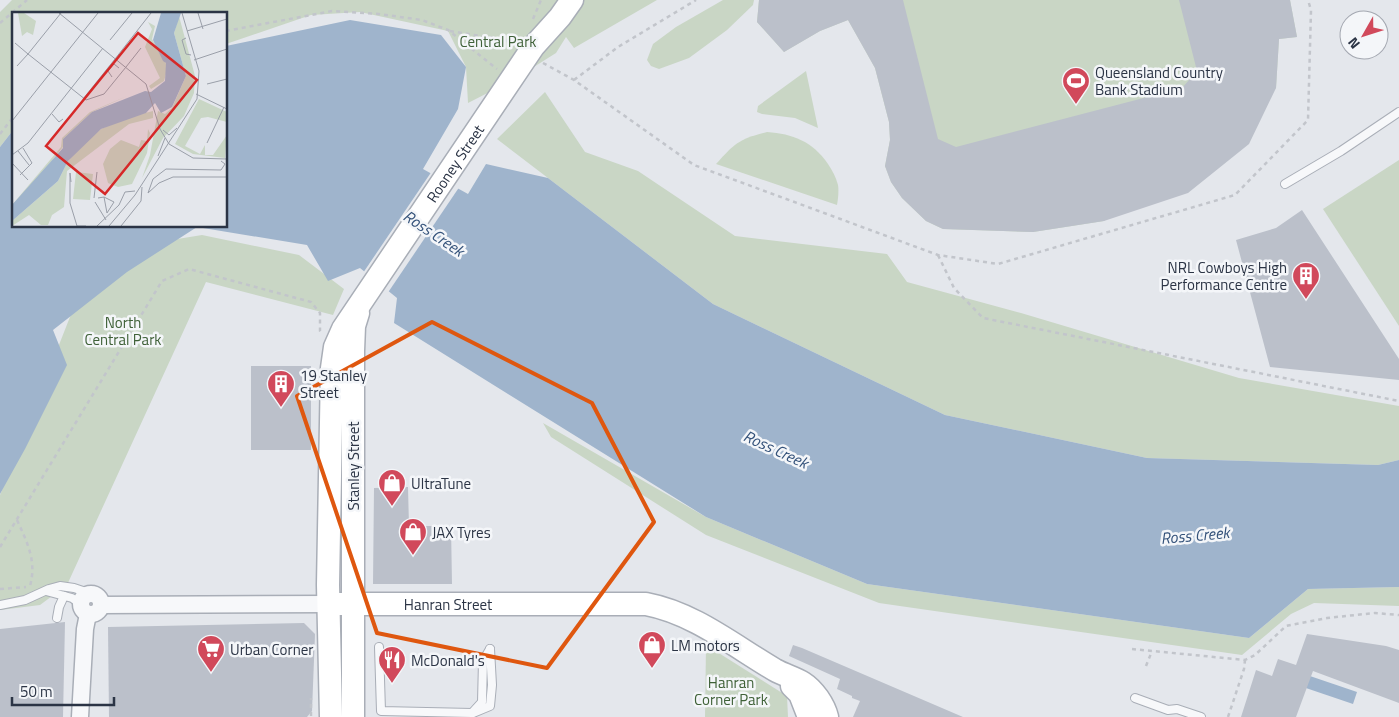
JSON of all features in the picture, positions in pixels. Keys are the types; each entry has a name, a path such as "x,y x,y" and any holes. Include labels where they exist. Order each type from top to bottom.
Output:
{"main road":[{"name":"Rooney Street","path":"531,52 553,0"},
{"name":"Rooney Street","path":"361,305 531,52 572,0"},
{"name":"Stanley Street","path":"331,717 328,604 342,369 361,305"},
{"name":"Stanley Street","path":"342,369 354,605 353,717"},
{"name":"Hanran Street","path":"328,604 646,604 664,608 714,632 777,672 804,683 818,699 827,717"},
{"name":"Hanran Street","path":"777,672 800,694 809,717"}],"street":[{"name":"Hanran Street","path":"91,604 328,604"},
{"path":"80,717 84,629 91,604"}],"lane":[{"path":"1285,184 1341,151 1399,112"},
{"name":"Hanran Street","path":"0,605 25,600 60,586 74,588 91,604"},
{"name":"Hanran Street","path":"44,591 91,604"},
{"path":"57,618 64,596"},
{"path":"379,647 381,711 472,713 490,706 492,685 490,649 483,661 482,702 472,713"},
{"path":"1136,698 1168,710 1177,709 1201,717"}],"path":[{"path":"13,12 27,0"},
{"path":"574,80 618,47 696,0"},
{"path":"228,31 332,11 379,14 422,20 448,30 505,40 531,52 574,80 694,165 938,256 998,264 1235,195 1308,120 1311,10 1308,0"},
{"path":"0,23 12,13"},
{"path":"448,30 502,72"},
{"path":"0,134 12,119"},
{"path":"938,256 954,288 983,318 1399,401"},
{"path":"0,547 162,280 189,269 310,302 320,313 320,331 325,340"},
{"path":"0,589 30,587 33,564 29,545 17,520"},
{"path":"1132,649 1245,660 1255,655 1286,626 1327,618 1374,613 1399,614"},
{"path":"1146,666 1152,651"},
{"path":"1228,717 1244,670 1245,660"}],"highlighted area":[{"path":"432,322 592,403 654,522 547,668 377,633 297,396"}],"green space":[{"name":"Central Park","path":"12,0 657,0 574,48 566,37 556,53 513,80 468,103 466,67 448,31 360,12 311,15 228,43 228,12 12,12 12,132 0,147 0,12"},
{"path":"723,0 754,0 753,5 727,30 689,58 659,69 651,66 647,60 653,44 676,27"},
{"name":"Queensland Country Bank Stadium","path":"759,0 1290,0 1297,37 1279,39 1276,88 1104,221 1033,232 943,229 926,221 902,198 891,182 885,166 890,140 889,122 875,68 848,20 820,31 784,52 757,22"},
{"path":"806,71 818,128 795,118 757,112 758,106"},
{"path":"545,92 585,152 638,171 735,236 887,254 907,282 1021,313 1239,378 1399,406 1399,460 1378,465 1147,458 945,415 713,304 497,139"},
{"path":"767,132 801,140 809,144 822,156 837,182 837,205 716,164 738,143"},
{"path":"1399,160 1399,326 1323,209"},
{"name":"North Central Park","path":"202,235 299,255 344,289 333,315 206,282 67,585 40,605 0,610 0,495 79,294 159,242"},
{"path":"543,423 706,517 867,584 1249,638 1308,589 1399,587 1399,606 1314,603 1291,614 1242,655 879,603 706,535 551,437"},
{"name":"Hanran Corner Park","path":"706,645 787,696 788,717 705,717"}],"water":[{"name":"Ross Creek","path":"350,20 441,35 466,67 458,109 423,169 468,194 486,164 548,178 713,304 945,415 1147,458 1378,465 1399,460 1399,587 1308,589 1249,638 867,584 706,517 394,323 397,298 360,268 328,281 307,245 203,228 228,228 228,46"},
{"path":"12,132 12,228 195,228 127,272 53,330 67,365 0,494 0,147"},
{"path":"1307,675 1357,692 1353,704 1303,687"}],"pier":[{"path":"432,171 460,186 387,294 363,273"}],"building":[{"name":"Queensland Country Bank Stadium","path":"759,0 903,0 938,139 956,147 1182,88 1197,71 1179,0 1290,0 1297,37 1279,39 1276,88 1249,144 1188,193 1104,221 1033,232 943,229 926,221 902,198 891,182 885,166 890,140 889,122 875,68 848,20 820,31 784,52 757,22"},
{"name":"NRL Cowboys High Performance Centre","path":"1302,210 1399,359 1399,380 1270,367 1236,240 1276,228"},
{"name":"19 Stanley Street","path":"251,366 311,366 311,450 251,450"},
{"name":"JAX Tyres","path":"408,487 409,526 451,526 452,584 373,584 374,488"},
{"path":"65,622 63,717 0,717 0,629"},
{"name":"Urban Corner","path":"304,623 315,634 312,711 307,717 109,717 108,627"},
{"path":"1307,634 1386,646 1399,650 1399,703 1313,671 1296,717 1241,717 1256,670 1272,676 1278,659 1296,665"},
{"path":"793,645 963,717 853,717 860,701 837,689 840,679 789,656"}],"place":[{"name":"Queensland Country Bank Stadium","path":"1076,105"},
{"name":"NRL Cowboys High Performance Centre","path":"1306,300"},
{"name":"19 Stanley Street","path":"281,408"},
{"name":"UltraTune","path":"392,507"},
{"name":"JAX Tyres","path":"413,556"},
{"name":"LM motors","path":"652,669"},
{"name":"Urban Corner","path":"211,673"},
{"name":"McDonald's","path":"392,684"}]}
